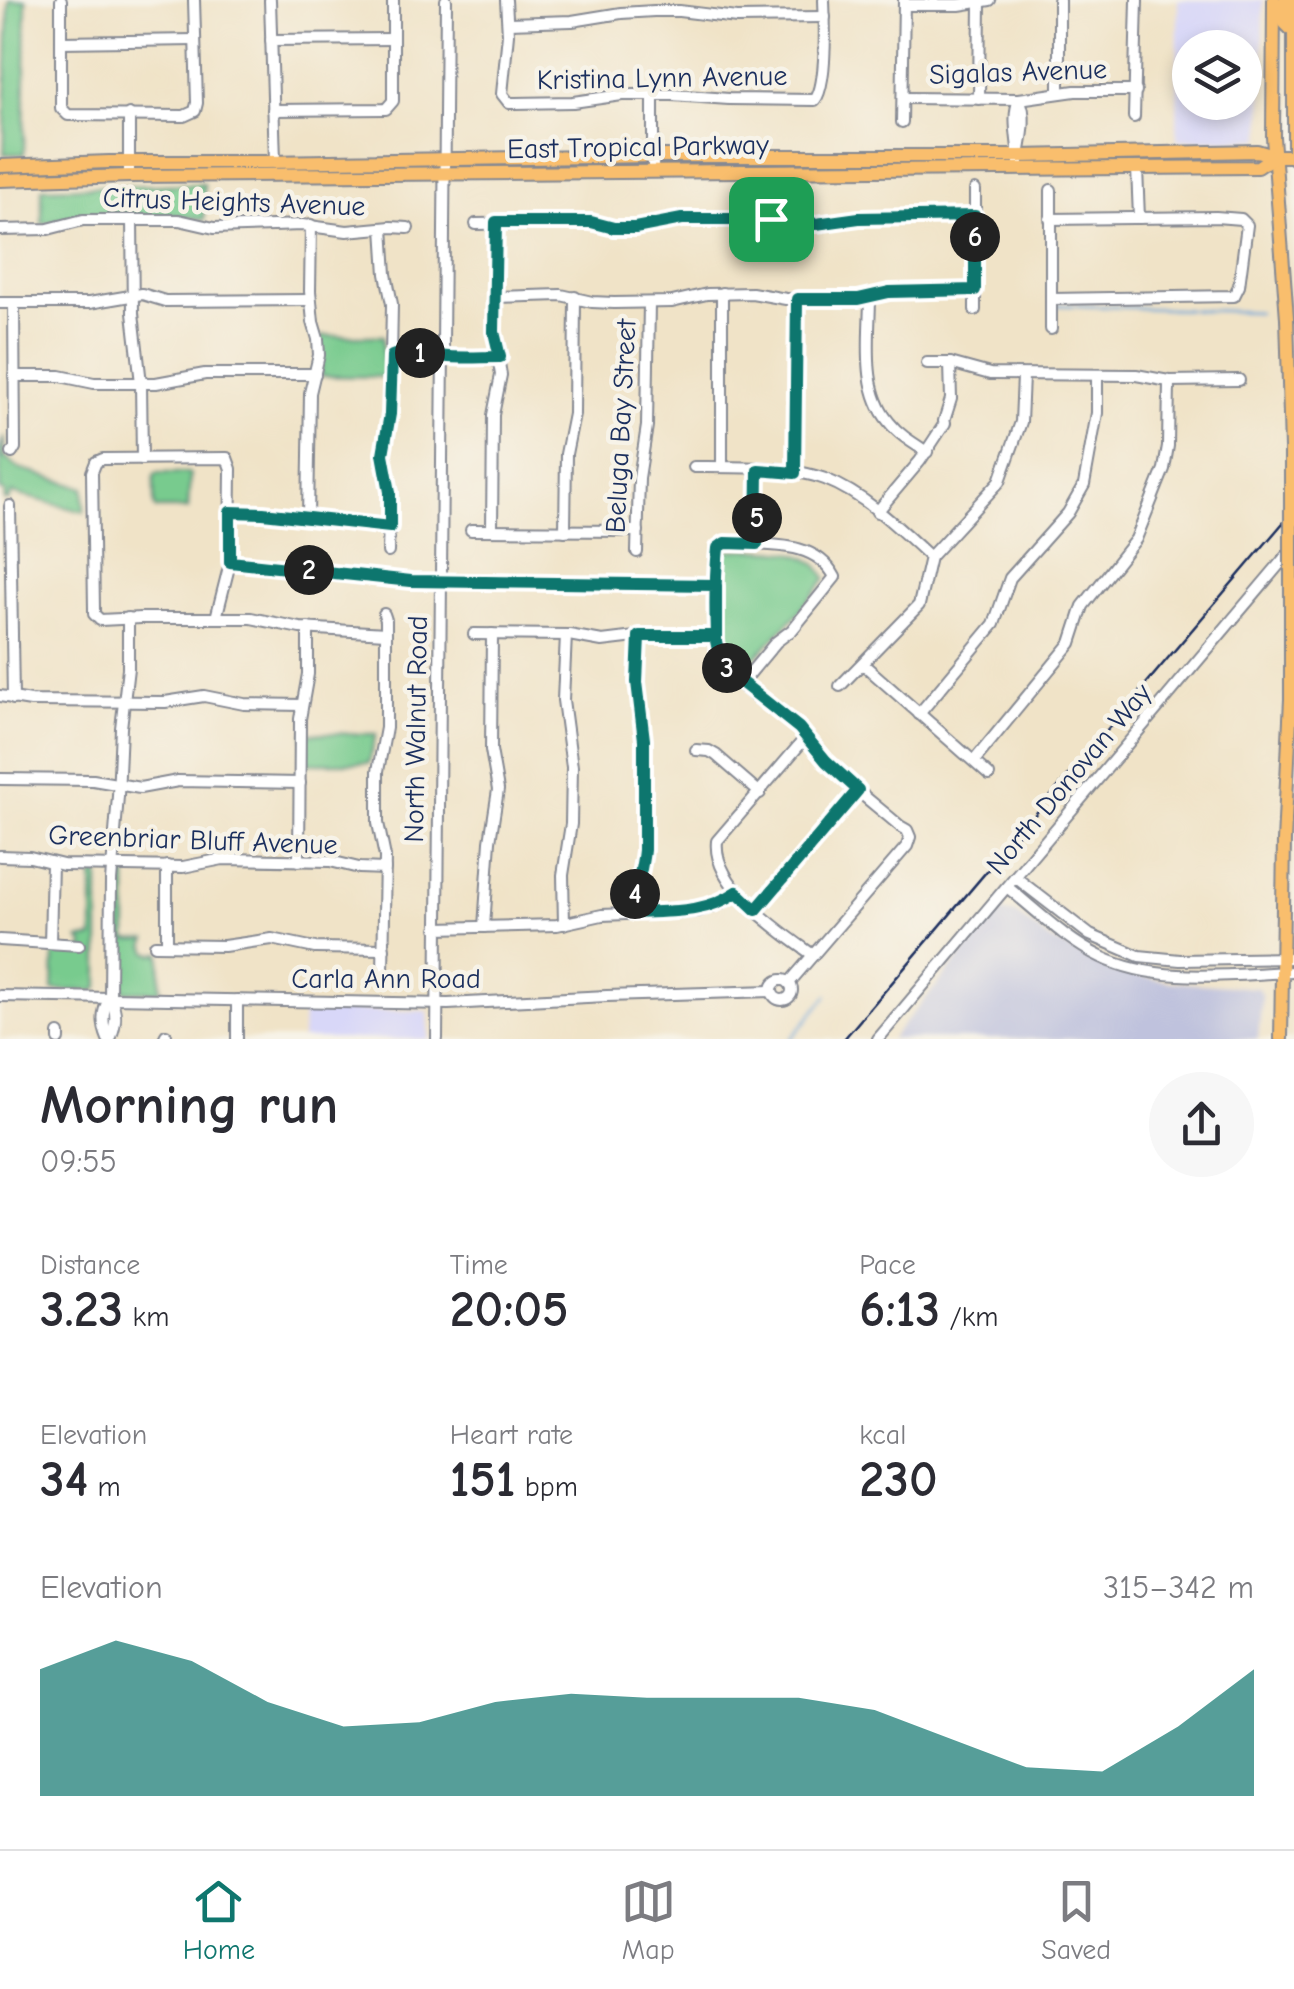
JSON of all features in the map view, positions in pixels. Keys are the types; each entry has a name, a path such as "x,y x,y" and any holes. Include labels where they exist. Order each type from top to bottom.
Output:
{"main road":[{"path":"1274,0 1274,156 1287,318 1291,448 1290,699 1284,841 1288,965 1282,1039"},
{"path":"1285,0 1285,23 1294,32"},
{"path":"1294,0 1294,157"},
{"name":"East Tropical Parkway","path":"0,166 444,175 1019,163 1258,152 1294,157"},
{"name":"East Tropical Parkway","path":"0,180 275,161 652,156 1137,168 1258,166 1274,156"}],"street":[{"path":"62,0 64,113 184,116 191,114 197,103 194,0"},
{"path":"270,0 275,161"},
{"path":"274,110 390,106 393,0"},
{"name":"North Walnut Road","path":"437,1039 446,0"},
{"path":"506,0 508,23 668,11 737,18 825,18 824,0"},
{"path":"1059,0 1059,93"},
{"path":"1134,117 1136,0"},
{"path":"902,122 904,2 959,5 985,1 979,99"},
{"name":"Kristina Lynn Avenue","path":"508,23 502,94 515,103 653,95 810,101 821,90 825,18"},
{"path":"271,40 394,39"},
{"path":"61,42 195,40"},
{"name":"Sigalas Avenue","path":"903,98 1020,99 1059,93 1136,91"},
{"path":"652,172 653,95"},
{"path":"1019,163 1023,136 1020,99"},
{"path":"129,114 129,169"},
{"path":"1137,168 1139,218"},
{"path":"975,190 975,310"},
{"path":"1050,190 1051,329"},
{"path":"476,224 591,222 635,228 682,219 784,218 816,224 859,218 975,216"},
{"path":"1050,219 1232,218 1247,225 1239,286 1234,296 1051,299"},
{"name":"Citrus Heights Avenue","path":"0,230 48,229 83,220 179,220 214,228 408,228"},
{"path":"132,220 132,295 141,383 142,460"},
{"path":"492,530 494,415 501,374 494,332 496,222"},
{"path":"308,518 310,394 319,355 310,300 311,225"},
{"path":"384,228 392,304 390,414 383,454 390,492 388,552"},
{"path":"494,296 561,295 599,303 672,302 722,293 752,293 776,299 858,299 889,292 975,290"},
{"path":"722,293 722,467"},
{"path":"0,303 90,302 142,294 165,301 310,300"},
{"path":"870,296 872,392 888,421 927,452"},
{"path":"565,531 566,454 574,414 575,297"},
{"path":"795,473 797,299"},
{"name":"Beluga Bay Street","path":"637,552 639,478 647,426 649,302"},
{"path":"12,453 14,303"},
{"path":"392,356 414,352 443,357 500,357"},
{"path":"927,363 950,363 990,374 1023,376 1136,375 1169,381 1238,380"},
{"path":"878,512 927,452 945,423 951,399 950,363"},
{"path":"14,376 60,376 94,383 156,383 205,374 315,374"},
{"path":"840,686 919,605 930,557 1000,481 1021,422 1023,376"},
{"path":"919,714 994,624 1010,578 1068,513 1084,485 1097,413 1096,376"},
{"path":"974,761 1071,643 1083,606 1136,539 1164,470 1169,381"},
{"path":"0,425 15,428"},
{"path":"216,618 230,562 228,458 96,462 92,472 94,610 98,618 264,620 308,628 386,633"},
{"path":"694,467 823,478 842,486 878,512 930,557"},
{"path":"757,544 758,470"},
{"path":"10,506 6,529 12,699"},
{"path":"230,512 390,527"},
{"path":"471,530 638,532"},
{"path":"742,684 835,577 830,567 810,554 784,546 720,545 716,585 718,650 731,674 742,684 807,736 826,761 908,830 910,837 908,846 814,955 737,892 723,870 716,846 807,736"},
{"name":"North Donovan Way","path":"878,1039 1294,548"},
{"path":"230,562 392,580 716,585"},
{"path":"383,972 385,870 378,822 378,771 386,728 384,614"},
{"path":"109,1039 115,1027 115,1007 110,998 112,866 128,668 128,618"},
{"path":"299,861 308,628"},
{"path":"474,634 566,635 602,641 639,636 716,636"},
{"path":"484,927 498,790 490,750 492,634"},
{"path":"564,924 563,875 571,824 572,767 563,700 566,635"},
{"path":"634,913 644,850 644,740 637,682 639,636"},
{"path":"864,664 989,774"},
{"path":"0,696 124,702 165,702 204,696 244,704 302,706"},
{"path":"696,750 716,755 760,793"},
{"path":"0,779 93,780 140,788 178,781 300,783"},
{"path":"756,910 858,790"},
{"name":"Greenbriar Bluff Avenue","path":"0,856 30,857 52,864 184,866 223,859 330,862 385,870"},
{"path":"50,944 52,864"},
{"path":"167,866 161,945 224,946 272,940 316,948 384,949"},
{"path":"1011,882 1090,935 1139,956 1288,965"},
{"path":"437,928 509,928 564,924 602,915 698,910 737,892"},
{"path":"0,940 78,944"},
{"name":"Carla Ann Road","path":"0,996 436,1004 772,992 778,999 788,998 790,983 814,955"},
{"path":"237,1000 237,1039"}],"shaded area":[{"path":"1178,0 1263,0 1262,139 1177,140 1177,120 1262,120 1262,30 1178,30"},
{"path":"1000,911 1016,914 1049,939 1114,972 1171,982 1258,988 1262,996 1258,1039 891,1039"},
{"path":"303,1010 428,1011 429,1039 302,1039"}],"green space":[{"path":"9,0 26,0 24,154 4,154"},
{"path":"204,184 204,220 176,215 76,217 42,224 42,188"},
{"path":"321,336 383,336 383,377 321,376"},
{"path":"4,436 4,457 20,469 84,488 84,512 12,493 9,500 4,500 5,492 0,490 0,452"},
{"path":"156,473 190,475 188,509 154,507"},
{"path":"729,550 797,554 819,568 826,579 742,671 725,650 719,619 720,557"},
{"path":"304,733 376,734 369,763 304,763"},
{"path":"93,873 99,873 99,987 94,991 53,990 54,951 78,952 84,945 79,939 93,938"},
{"path":"120,873 127,873 127,940 147,940 148,952 161,953 160,991 125,992 121,985"}],"waterway":[{"path":"1056,305 1258,312"},
{"path":"791,1039 828,995"}],"railway":[{"path":"844,1039 1294,510"}],"route":[{"path":"771,219 682,219 635,228 591,222 496,222 494,332 500,357 443,357 414,352 392,356 390,414 383,454 390,492 390,527 230,512 230,562 411,581 716,585 716,641 731,674 799,728 836,772 858,790 756,910 737,892 698,910 634,913 644,850 644,740 637,682 639,636 652,635 706,637 716,636 716,624 716,585 716,564 718,548 725,543 757,544 758,470 795,473 797,299 858,299 889,292 975,290 975,216 859,218 816,224 771,219"}]}
